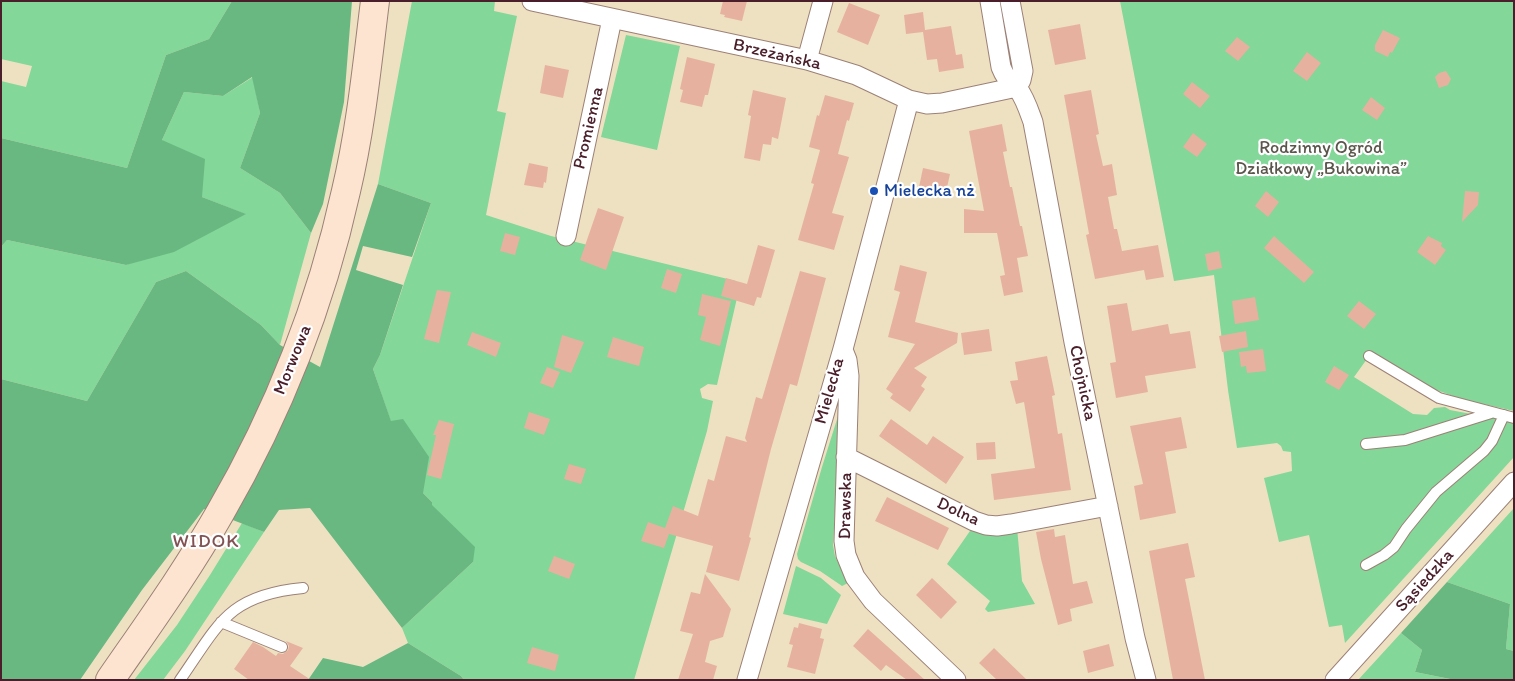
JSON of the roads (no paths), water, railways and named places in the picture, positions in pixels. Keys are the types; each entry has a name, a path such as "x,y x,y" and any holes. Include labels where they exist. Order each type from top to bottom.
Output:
{"main road":[{"name":"Morwowa","path":"110,680 194,556 225,505 261,435 301,343 334,240 347,190 362,109 375,1"}],"street":[{"name":"Brzeżańska","path":"532,1 583,6 612,19 807,60 856,75 909,100 927,104 942,103 1017,87"},
{"path":"807,60 823,1"},
{"name":"Chojnicka","path":"990,1 1001,67 1009,82 1017,87 1027,105 1033,122 1074,342 1146,680"},
{"path":"1010,1 1023,71 1017,87"},
{"name":"Promienna","path":"566,236 612,19"},
{"name":"Mielecka","path":"747,680 842,349 909,100"},
{"name":"Drawska","path":"842,349 847,360 849,376 844,541 846,555 855,577 873,601 956,680"},
{"name":"Dolna","path":"846,457 960,515 986,525 1011,524 1108,506"},
{"name":"Sąsiedzka","path":"1335,680 1514,482"}],"lane":[{"path":"1366,565 1394,547 1436,492 1484,451 1509,417 1439,398 1369,356"},
{"path":"1366,444 1405,440 1492,413"},
{"path":"180,680 224,619 255,598 279,591 302,588"},
{"path":"224,619 282,647"}],"place":[{"name":"Mielecka nż","path":"874,191"}],"district":[{"name":"WIDOK","path":"206,542"}],"park label":[{"name":"Rodzinny Ogród Działkowy „Bukowina”","path":"1321,158"}]}
